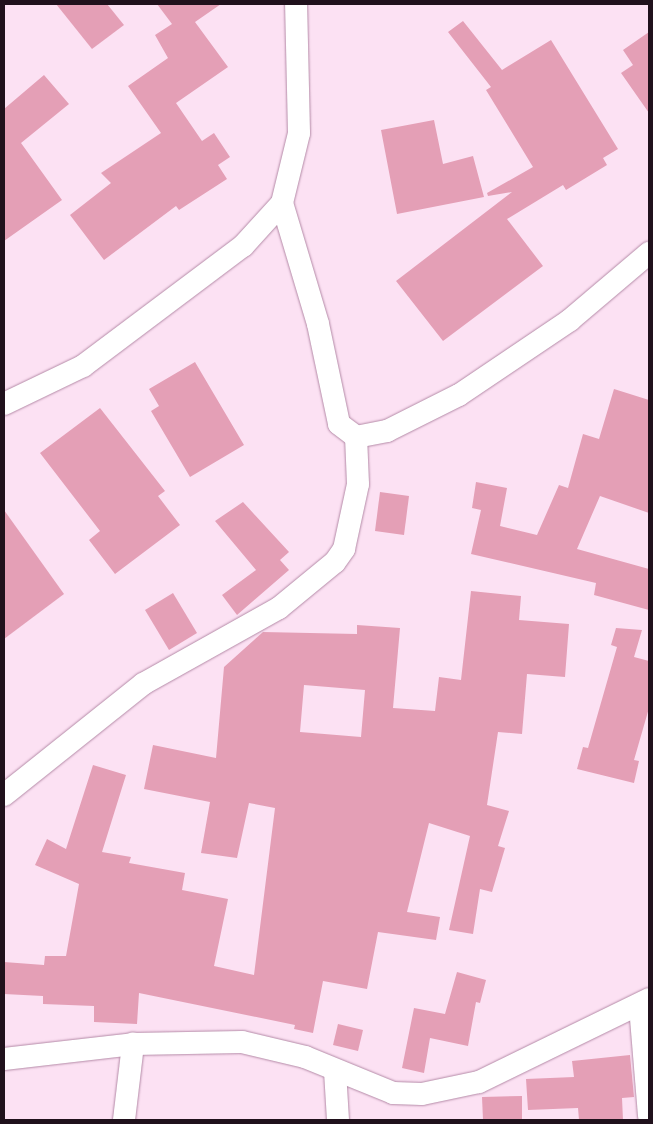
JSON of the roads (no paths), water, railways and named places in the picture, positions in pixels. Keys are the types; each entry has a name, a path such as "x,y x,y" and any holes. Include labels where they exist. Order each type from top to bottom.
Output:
{"street":[{"path":"4,404 83,366 243,246 282,203 299,133 296,4"},
{"path":"282,203 318,324 339,424 356,436 387,432 459,395 570,320 649,253"},
{"path":"4,795 143,684 279,608 336,562 344,549 358,484 356,436"},
{"path":"4,1059 134,1044 242,1042 305,1058 393,1093 422,1094 479,1082 644,1003 649,1116"},
{"path":"124,1120 134,1044"},
{"path":"335,1071 338,1120"}]}
